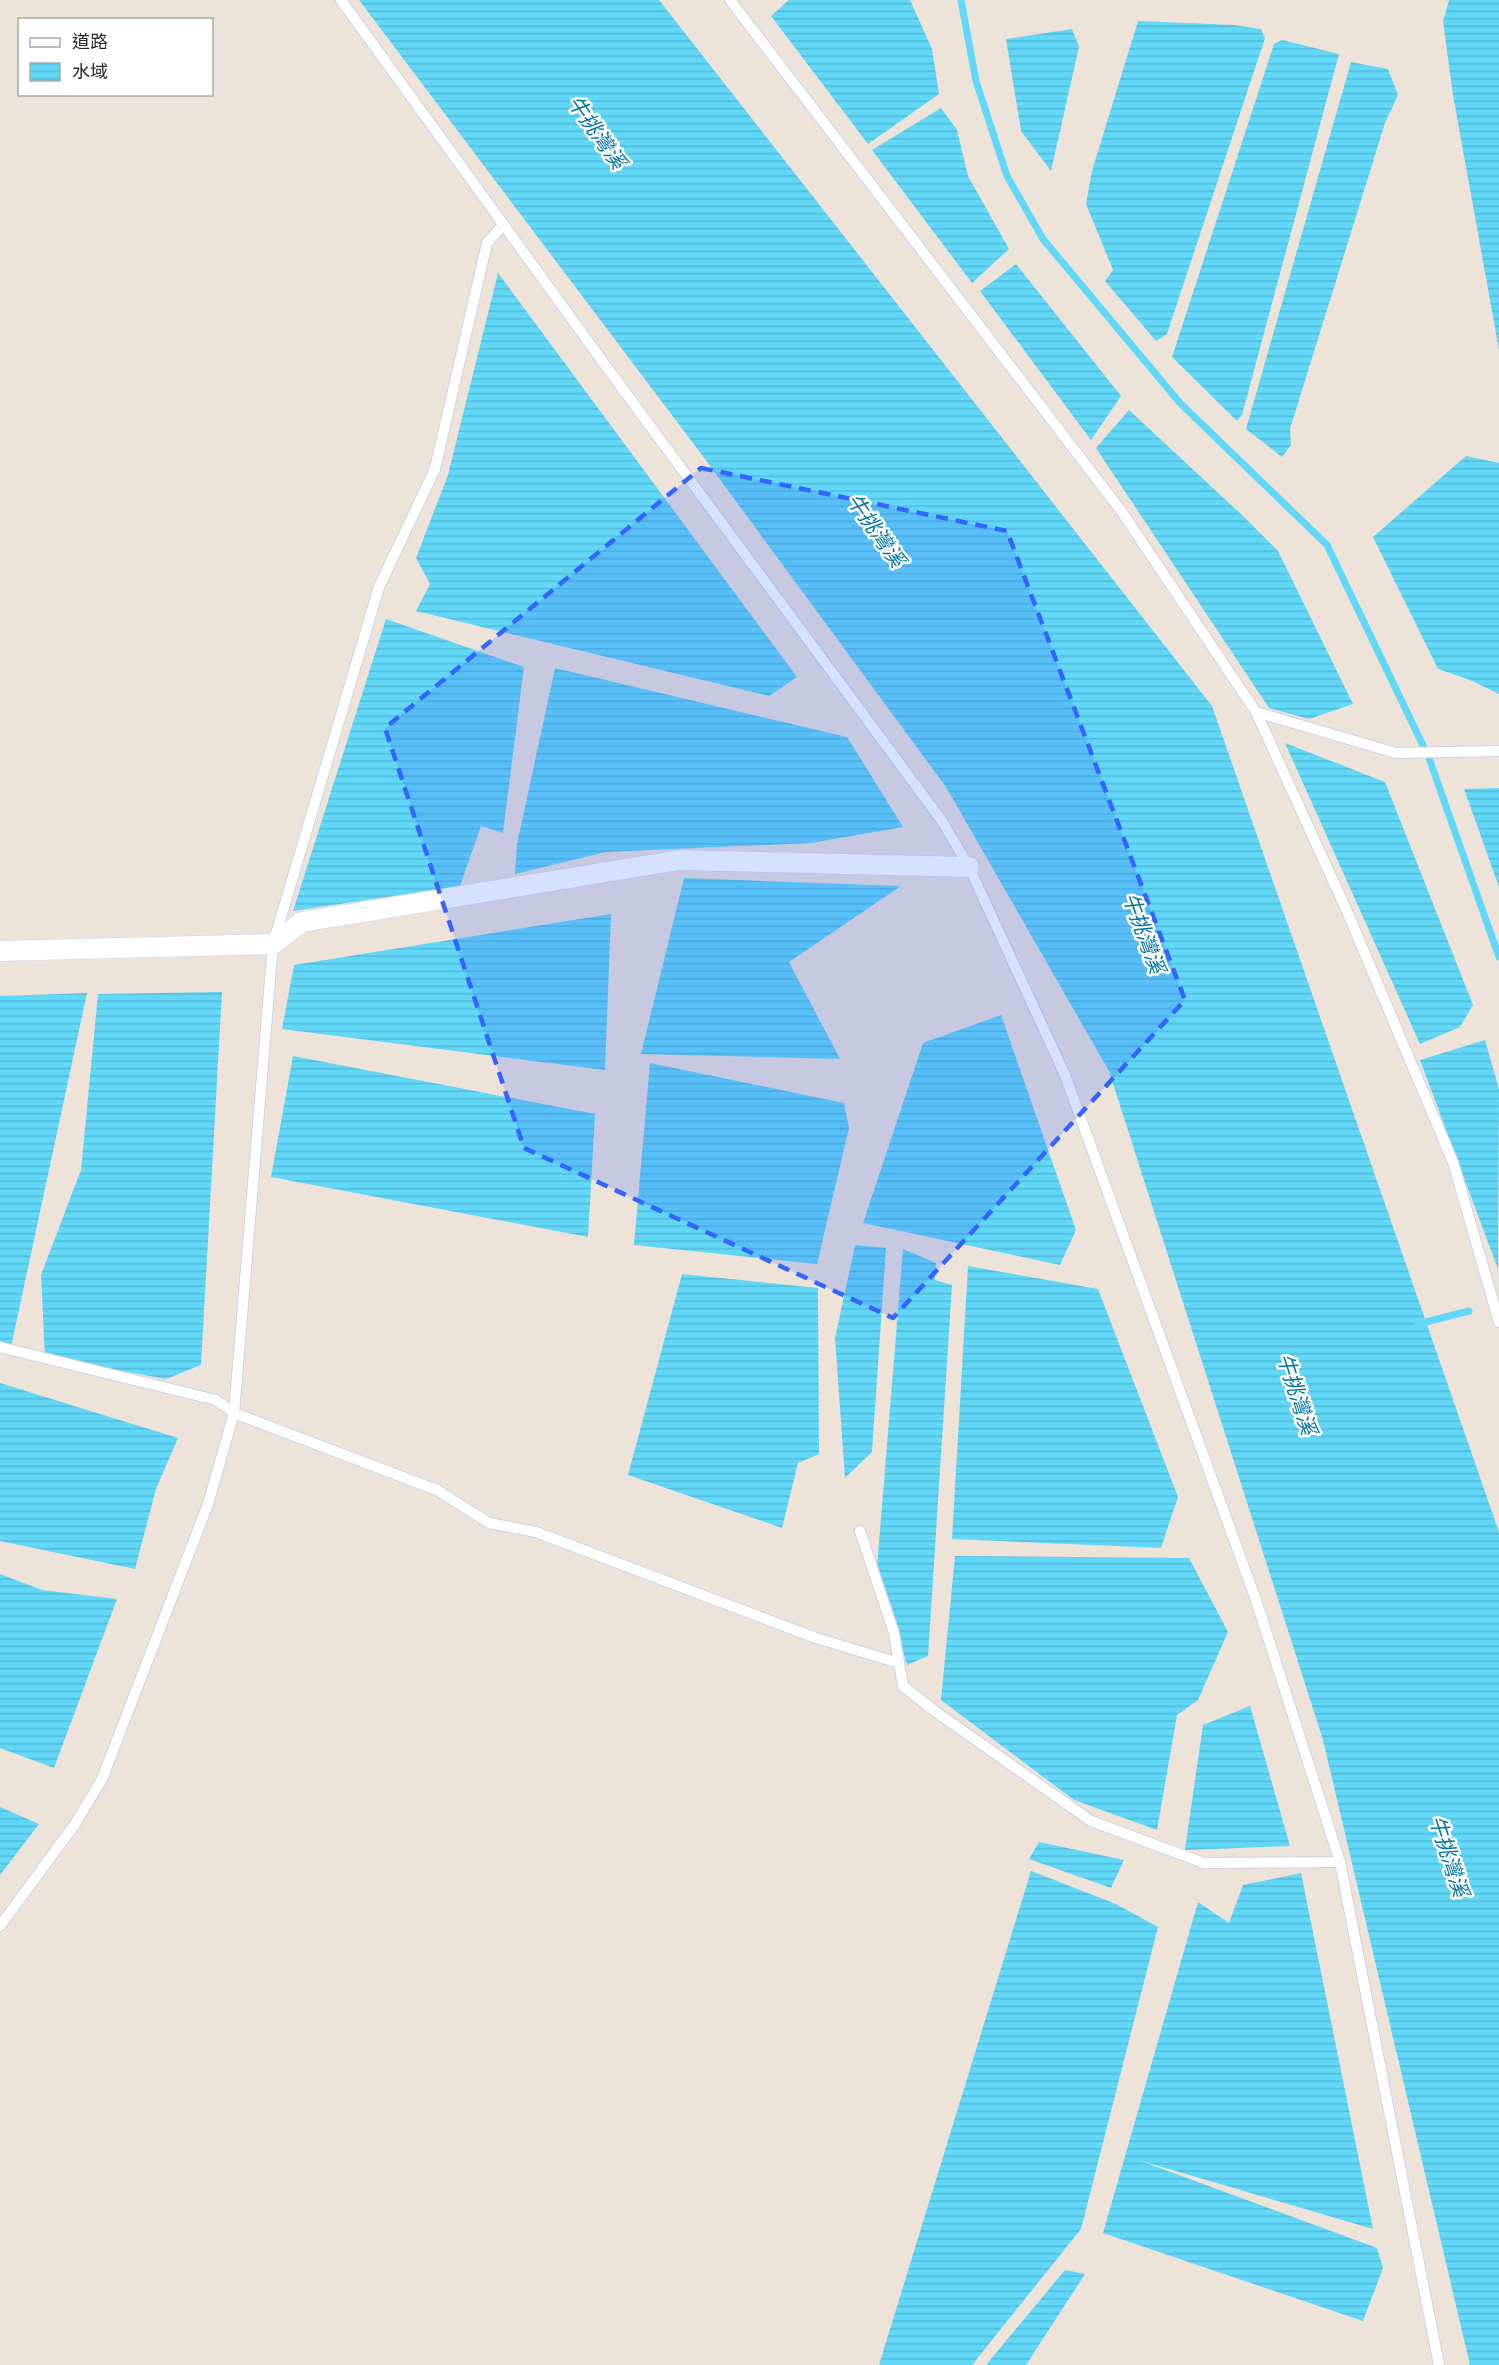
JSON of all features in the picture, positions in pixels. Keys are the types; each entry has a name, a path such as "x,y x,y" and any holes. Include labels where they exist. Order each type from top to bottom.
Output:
{"street":[{"path":"0,951 273,944 302,922 680,860 969,867"}],"lane":[{"path":"341,0 503,225 942,821 969,867 1065,1075 1256,1600 1340,1862 1438,2365"},
{"path":"730,0 1122,512 1256,712 1346,909 1453,1162 1499,1322"},
{"path":"0,1926 75,1824 102,1779 208,1504 234,1413 273,944 379,587 435,469 487,243 503,225"},
{"path":"1256,712 1396,753 1448,750 1499,751"},
{"path":"0,1347 216,1400 234,1413 437,1490 489,1523 536,1532 816,1638 899,1663"},
{"path":"860,1531 894,1634 903,1686 936,1712 1091,1821 1204,1863 1340,1862"}],"highlighted area":[{"path":"701,468 1007,531 1185,1000 893,1318 524,1148 385,728"}],"water":[{"name":"牛挑灣溪","path":"359,0 659,0 1212,706 1499,1532 1499,2365 1470,2365 1323,1740 1109,1071 946,787 699,451"},
{"path":"789,0 910,0 932,49 939,94 868,144 771,16"},
{"path":"1449,0 1499,0 1499,350 1453,95 1443,22"},
{"path":"1138,21 1234,25 1261,29 1265,38 1167,334 1156,341 1105,281 1113,270 1086,204 1092,171"},
{"path":"1072,29 1079,47 1051,171 1021,131 1006,39"},
{"path":"1282,40 1339,54 1242,415 1237,421 1172,357 1274,44"},
{"path":"1351,62 1388,69 1398,95 1385,123 1290,429 1291,445 1282,457 1246,429"},
{"path":"941,108 957,130 968,176 1009,249 972,283 872,150"},
{"path":"1016,264 1121,396 1091,440 980,291"},
{"path":"498,273 797,677 769,696 416,611 430,584 416,558 448,475"},
{"path":"1129,410 1278,551 1353,704 1309,719 1269,708 1096,448"},
{"path":"1466,456 1499,463 1499,694 1470,680 1438,669 1373,537"},
{"path":"386,619 524,667 503,833 481,826 460,886 293,911"},
{"path":"555,668 847,737 903,827 811,843 606,852 515,874 517,844"},
{"path":"1285,743 1385,782 1473,1005 1460,1027 1420,1044"},
{"path":"1499,788 1499,887 1464,789"},
{"path":"684,878 901,886 789,962 840,1059 641,1054"},
{"path":"611,914 605,1070 282,1029 294,965"},
{"path":"222,992 201,1365 166,1379 45,1357 41,1275 81,1170 98,994"},
{"path":"87,993 11,1347 0,1344 0,996"},
{"path":"1001,1015 1076,1230 1060,1265 863,1223 923,1043"},
{"path":"1485,1040 1499,1089 1498,1269 1420,1060"},
{"path":"293,1056 595,1114 588,1237 271,1177"},
{"path":"650,1063 844,1103 849,1128 817,1264 634,1245"},
{"path":"855,1245 886,1248 872,1452 845,1478 835,1338"},
{"path":"903,1249 936,1263 935,1280 952,1285 928,1656 907,1665 877,1567"},
{"path":"968,1266 1098,1289 1178,1497 1161,1548 952,1539"},
{"path":"682,1274 818,1288 819,1454 798,1463 782,1528 628,1475"},
{"path":"0,1383 178,1438 156,1489 135,1569 0,1541"},
{"path":"955,1556 1189,1558 1228,1632 1198,1700 1177,1715 1157,1830 1074,1800 941,1700"},
{"path":"0,1574 42,1590 117,1599 54,1768 0,1748"},
{"path":"1250,1706 1290,1846 1185,1850 1203,1725"},
{"path":"0,1807 39,1824 0,1875"},
{"path":"1039,1842 1124,1860 1111,1888 1029,1859"},
{"path":"1031,1871 1116,1904 1158,1927 1081,2229 972,2365 879,2365"},
{"path":"1301,1873 1373,2229 1138,2160 1377,2248 1383,2268 1363,2321 1103,2233 1198,1902 1229,1923 1243,1885"},
{"path":"1065,2270 1085,2274 1026,2365 986,2365"}],"waterway":[{"path":"961,0 976,81 1007,176 1043,239 1180,403 1327,545 1429,758 1499,957"},
{"path":"1418,1324 1469,1311"}]}
